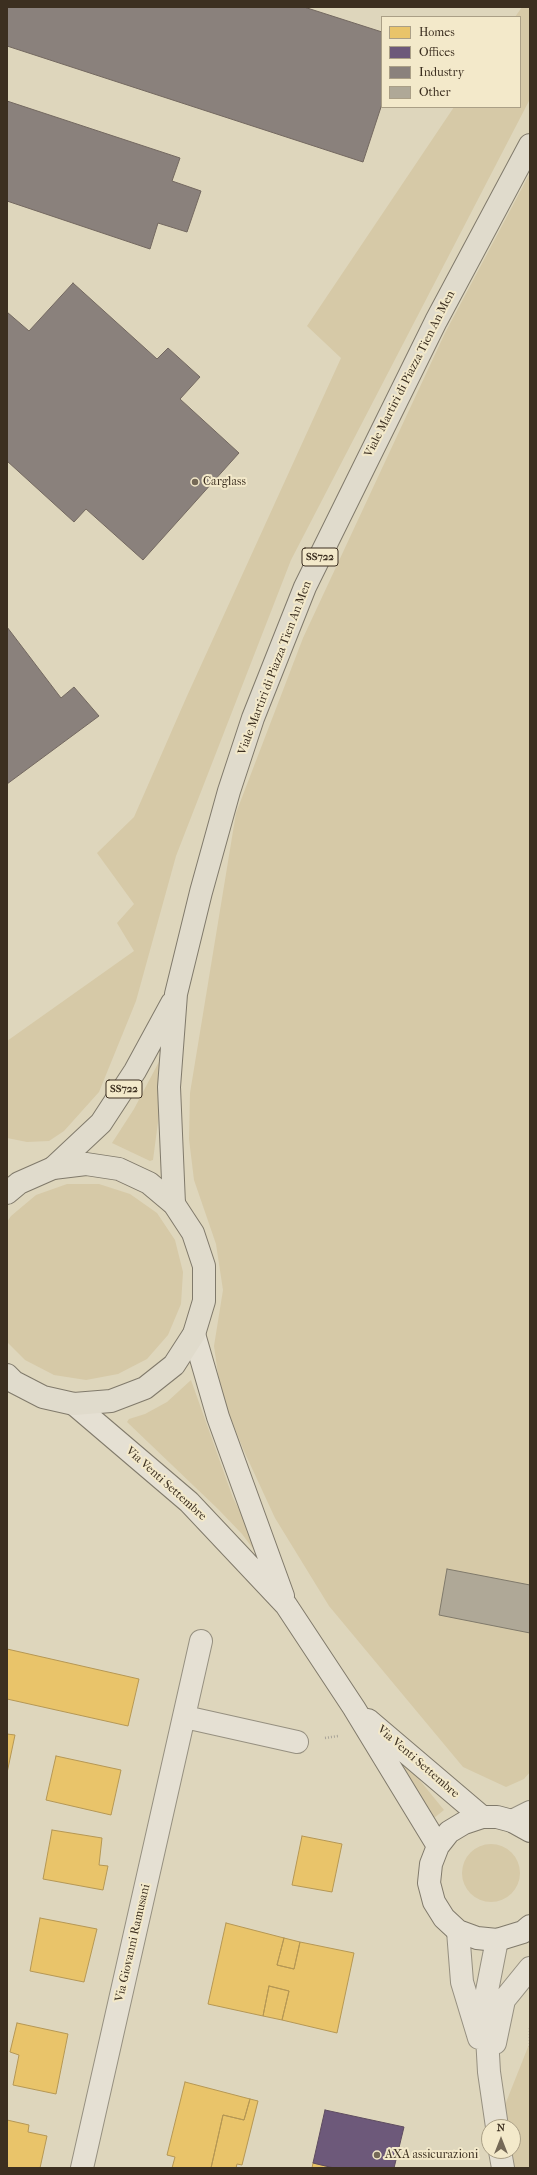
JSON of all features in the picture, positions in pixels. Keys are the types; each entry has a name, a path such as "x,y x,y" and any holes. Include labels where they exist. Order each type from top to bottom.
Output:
{"main road":[{"name":"Viale Martiri di Piazza Tien An Men","path":"174,1204 169,1087 176,994 201,892 229,791 253,718 305,587 436,321 530,145"},
{"name":"Viale Martiri di Piazza Tien An Men","path":"53,1168 101,1123 136,1071 176,994"},
{"name":"Viale Martiri di Piazza Tien An Men","path":"7,1193 19,1183 53,1168 86,1164 119,1169 149,1183 174,1204 193,1233 204,1266 204,1301 194,1334 174,1365 145,1388 111,1401 74,1404 43,1397 9,1379"},
{"name":"Via Venti Settembre","path":"194,1334 218,1417 286,1605"},
{"name":"Via Venti Settembre","path":"74,1404 189,1502 286,1605 354,1708 438,1846"},
{"name":"Via Giovanni Ramusani","path":"82,2168 201,1641"},
{"name":"Via Venti Settembre","path":"354,1708 482,1817"},
{"path":"185,1717 297,1742"},
{"path":"524,1821 497,1817 482,1817 464,1823 454,1829 438,1846 431,1864 429,1883 434,1902 444,1918 458,1931 477,1938 497,1940 528,1931"},
{"path":"458,1931 462,1982 488,2072 496,2119"},
{"path":"488,2072 485,2001 497,1940"},
{"path":"488,2072 504,2000 530,1968"}],"path":[{"path":"530,2028 530,2049"}],"shaded area":[{"path":"522,7 530,7 530,99 291,560 176,856 136,1001 99,1092 64,1131 49,1141 27,1142 7,1138 7,1041 134,951 117,923 134,904 97,853 134,817 187,696 341,358 307,326 453,108 521,108 521,16 516,16"},
{"path":"530,173 530,1772 524,1779 506,1787 463,1767 329,1606 275,1518 244,1451 221,1395 214,1346 223,1290 216,1244 194,1180 189,1139 190,1093 236,813 303,638 445,333"},
{"path":"161,1058 163,1061 158,1122 153,1160 150,1161 112,1143 134,1109"},
{"path":"67,1184 99,1184 130,1194 157,1213 175,1240 183,1272 181,1304 168,1335 147,1359 118,1374 86,1380 54,1375 25,1360 7,1342 7,1222 11,1216 36,1195"},
{"path":"191,1380 233,1498 266,1561 263,1562 242,1534 218,1509 127,1422 129,1419 145,1414 167,1402"},
{"path":"387,1740 444,1810 434,1818"},
{"path":"485,1844 497,1844 512,1852 520,1867 520,1879 512,1894 497,1902 485,1902 470,1894 462,1879 462,1867 470,1852"},
{"path":"530,2042 530,2168 500,2168 499,2159 521,2159 521,2119 499,2119"}],"building: Homes":[{"path":"7,1649 139,1679 128,1726 7,1699"},
{"path":"7,1734 15,1735 7,1773"},
{"path":"56,1756 121,1770 111,1815 46,1800"},
{"path":"52,1830 102,1838 99,1865 108,1866 103,1890 43,1879"},
{"path":"302,1836 342,1844 332,1892 292,1885"},
{"path":"40,1918 97,1929 84,1982 30,1971"},
{"path":"226,1923 284,1938 277,1965 294,1969 300,1942 354,1953 337,2033 282,2020 289,1991 269,1986 263,2016 208,2004"},
{"path":"284,1938 300,1942 294,1969 277,1965"},
{"path":"269,1986 289,1991 282,2020 263,2016"},
{"path":"17,2023 68,2034 56,2094 13,2085 19,2055 10,2052"},
{"path":"185,2082 250,2099 244,2120 223,2115 211,2168 172,2168 175,2157 167,2155"},
{"path":"250,2099 258,2101 242,2165 237,2164 236,2168 211,2168 223,2115 244,2120"},
{"path":"7,2120 29,2125 28,2132 47,2136 40,2168 7,2168"},
{"path":"313,2163 334,2168 312,2168"}],"building: Offices":[{"path":"325,2110 404,2127 394,2168 334,2168 313,2163"}],"building: Industry":[{"path":"7,7 304,7 381,32 381,107 363,162 7,46"},
{"path":"7,101 180,158 172,181 201,191 187,232 158,223 150,249 7,201"},
{"path":"73,283 157,359 168,348 200,377 180,399 239,453 143,560 86,509 74,522 7,461 7,312 29,331"},
{"path":"7,627 61,698 74,687 99,716 7,784"}],"building: Other":[{"path":"447,1569 530,1585 530,1633 439,1615"}],"place":[{"name":"Carglass","path":"195,482"},
{"name":"AXA assicurazioni","path":"377,2155"}]}
